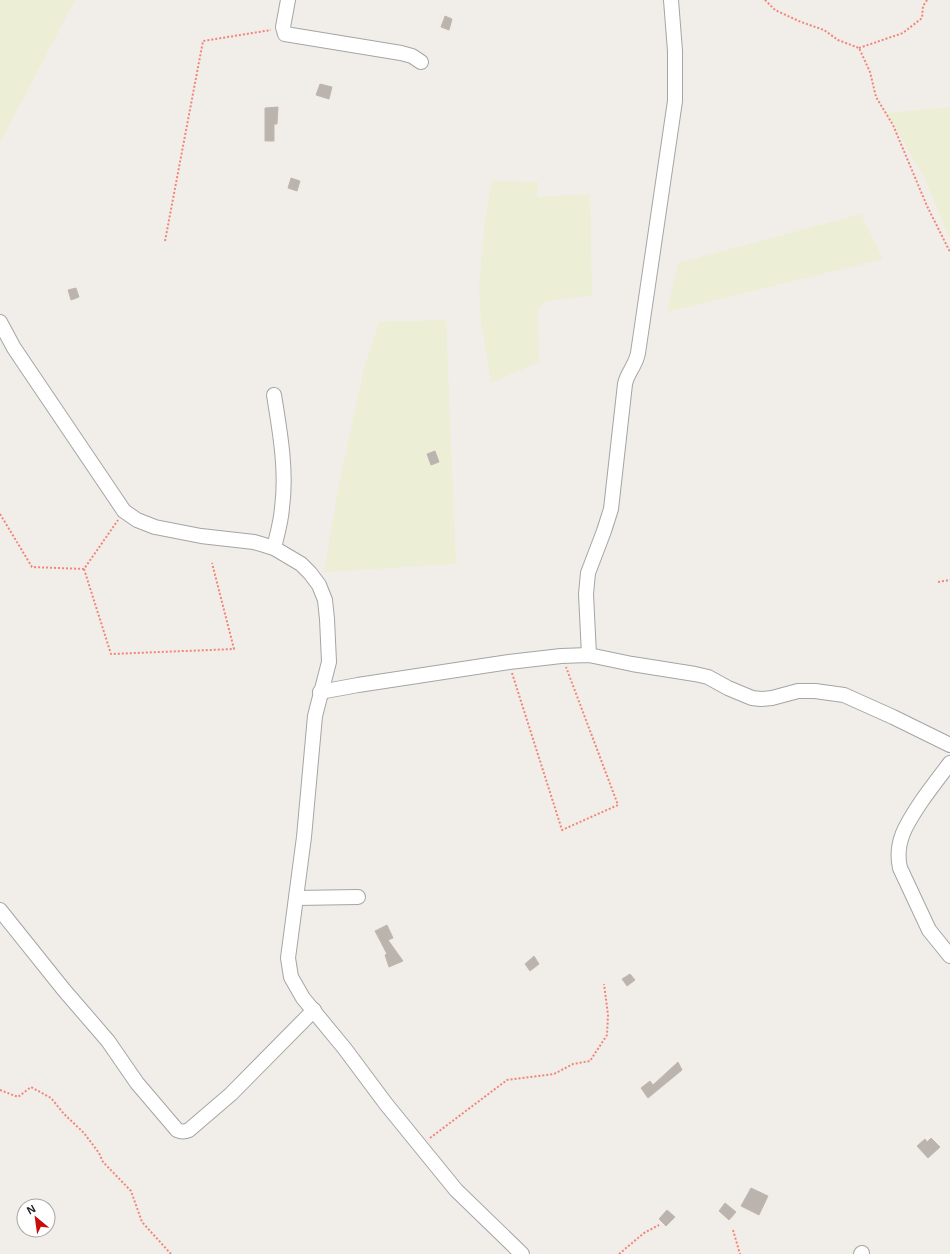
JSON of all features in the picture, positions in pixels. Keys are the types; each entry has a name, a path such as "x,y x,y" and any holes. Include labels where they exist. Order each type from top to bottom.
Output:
{"street":[{"path":"288,0 282,27 284,32 292,36 401,53 412,56 421,62"},
{"path":"589,655 586,594 588,574 604,531 610,509 625,384 636,362 638,353 675,101 675,57 671,0"},
{"path":"0,322 14,348 124,511 137,520 155,527 201,536 254,542 274,548 287,555 310,573 319,585 324,600 327,619 329,662 315,716 304,837 288,958 291,977 303,998 456,1190 522,1254"},
{"path":"274,395 284,477 282,508 274,548"},
{"path":"320,692 509,662 561,656 589,655 708,677 728,688 752,698 772,698 798,691 815,691 844,695 950,745"},
{"path":"950,763 933,784 903,830 898,860 900,868 930,930 950,956"},
{"path":"296,898 358,897"},
{"path":"0,910 64,990 108,1041 155,1105 180,1132 189,1130 231,1094 314,1010"}],"path":[{"path":"765,0 775,10 801,22 824,30 838,40 858,48 903,33 922,18 923,6 927,0"},
{"path":"165,241 203,41 269,30 284,32"},
{"path":"858,48 870,72 876,97 893,125 933,218 950,252"},
{"path":"84,569 124,511"},
{"path":"0,514 32,567 84,569"},
{"path":"84,569 111,654 234,649 212,563"},
{"path":"938,582 950,580"},
{"path":"509,662 562,830 618,805 561,656"},
{"path":"420,1146 507,1080 554,1074 573,1064 590,1061 607,1035 608,1015 604,984"},
{"path":"0,1090 18,1097 31,1087 52,1098 64,1114 84,1133 99,1153 103,1162 131,1191 142,1222 172,1254"},
{"path":"619,1254 658,1225"},
{"path":"733,1230 740,1254"}],"green space":[{"path":"0,0 75,0 0,143"},
{"path":"950,107 950,240 925,179 887,113"},
{"path":"492,181 538,182 537,197 590,194 592,295 545,302 538,310 539,362 491,383 481,322 479,286 485,221"},
{"path":"861,214 883,259 667,312 678,263"},
{"path":"446,320 456,564 324,572 340,479 364,369 379,322"}],"building":[{"path":"445,16 452,19 449,30 441,27"},
{"path":"320,84 332,87 329,99 316,95"},
{"path":"278,107 277,124 274,124 274,141 265,141 265,108"},
{"path":"291,178 300,181 297,191 288,188"},
{"path":"76,288 79,297 71,300 68,290"},
{"path":"435,451 439,462 431,465 427,454"},
{"path":"387,925 393,938 388,940 403,961 389,967 385,955 387,954 375,931"},
{"path":"534,956 539,964 530,971 525,964"},
{"path":"630,974 635,980 627,986 622,979"},
{"path":"678,1062 682,1070 648,1098 641,1088 650,1081 653,1085"},
{"path":"931,1138 940,1147 928,1158 917,1146 925,1139 927,1142"},
{"path":"751,1188 768,1196 759,1215 741,1206"},
{"path":"725,1203 736,1212 729,1220 719,1211"},
{"path":"667,1210 675,1217 666,1226 659,1219"}]}
